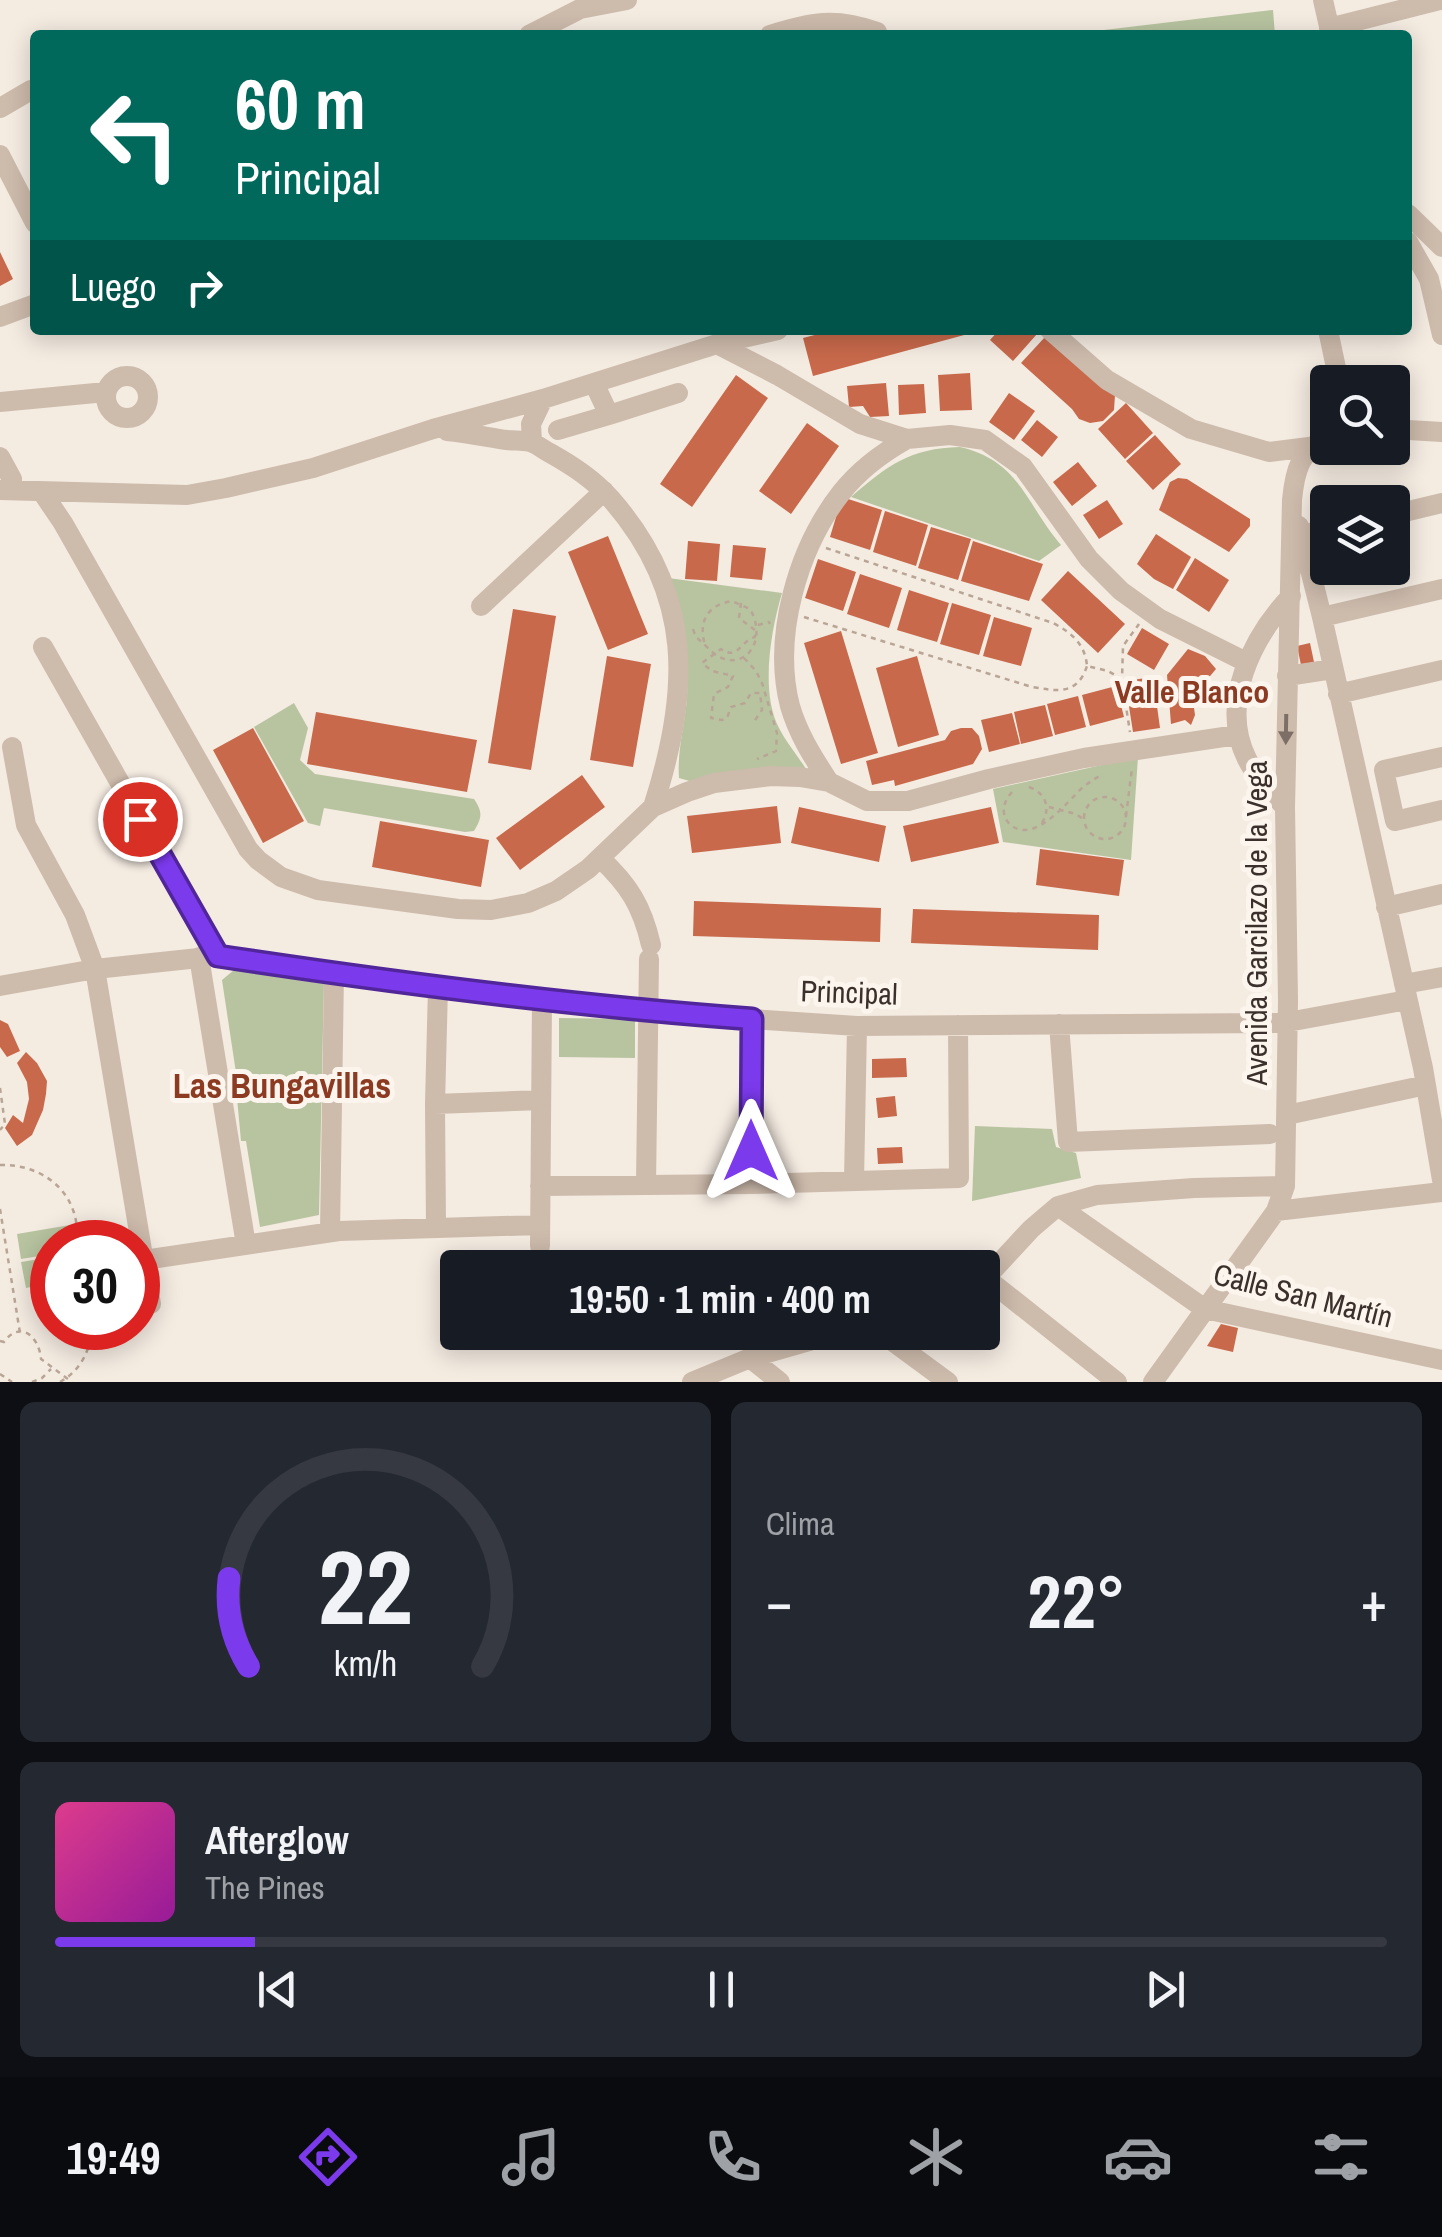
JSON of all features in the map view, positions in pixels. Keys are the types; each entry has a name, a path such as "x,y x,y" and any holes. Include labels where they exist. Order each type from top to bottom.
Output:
{"street":[{"path":"537,30 578,5 627,0"},
{"path":"1323,0 1330,30"},
{"path":"1333,30 1404,5 1440,0"},
{"path":"785,30 804,24 851,22 872,30"},
{"path":"0,108 30,91"},
{"path":"0,155 30,213"},
{"path":"1412,218 1442,248"},
{"path":"1412,249 1429,279 1442,335"},
{"path":"1412,278 1429,279"},
{"path":"0,320 30,306"},
{"path":"0,320 30,319"},
{"path":"0,457 6,485 42,492 187,494 226,488 313,468 756,335"},
{"path":"1056,335 1107,380 1191,430 1270,452 1310,444"},
{"path":"1329,335 1335,365"},
{"path":"717,344 860,424 907,438 950,434 985,440 1023,467 1088,559 1121,591 1150,611 1246,662"},
{"path":"594,383 608,415"},
{"path":"0,402 106,392"},
{"path":"558,430 678,393"},
{"path":"532,442 531,424 543,399"},
{"path":"860,424 865,467"},
{"path":"433,430 532,442 578,469 626,517 652,560 671,606 679,639 673,739 653,807"},
{"path":"1410,430 1442,432"},
{"path":"828,782 804,743 790,705 779,619 831,507 865,467 907,438"},
{"name":"Avenida Garcilazo de la Vega","path":"1153,1382 1276,1211 1285,1186 1285,808 1292,500 1296,471 1310,453"},
{"path":"42,492 242,838 258,860 281,877 318,890 491,910 528,903 573,881 653,807 687,792 742,778 771,776 828,782 867,801 908,801 989,778 1084,758 1238,734"},
{"path":"63,524 76,492"},
{"path":"481,606 604,492"},
{"path":"1292,500 1322,616 1405,992 1430,1073 1442,1180"},
{"path":"1410,510 1442,504"},
{"path":"1301,535 1310,533"},
{"path":"1322,616 1442,588"},
{"path":"1285,808 1247,760 1238,734 1238,698 1246,662 1258,638 1290,596"},
{"path":"42,647 209,956 246,1245"},
{"path":"1287,676 1333,669"},
{"path":"1338,694 1442,670"},
{"path":"12,747 26,824 76,915 96,969 137,1220"},
{"path":"1442,757 1384,770 1395,821 1442,810"},
{"path":"664,772 687,792"},
{"path":"600,858 634,896 645,920 650,952 646,1185"},
{"path":"1386,906 1442,894"},
{"name":"Principal","path":"0,998 33,991 45,979 209,956 647,1012 857,1026 1288,1022 1405,992 1442,977"},
{"path":"330,1232 334,973"},
{"path":"0,986 45,979"},
{"path":"436,1228 438,987"},
{"path":"160,1258 330,1232 436,1228 540,1235 542,1000"},
{"path":"750,1184 752,1019"},
{"path":"1060,1024 1068,1142 1270,1134"},
{"path":"540,1186 959,1178 958,1025"},
{"path":"854,1181 857,1026"},
{"path":"1287,1115 1430,1073"},
{"path":"436,1104 541,1100"},
{"path":"1000,1262 1058,1206 1098,1195 1285,1186"},
{"path":"1276,1211 1442,1192"},
{"name":"Calle San Martín","path":"1058,1206 1205,1309 1442,1360"},
{"path":"1000,1292 1117,1382"},
{"path":"692,1382 778,1350"},
{"path":"909,1350 948,1382"},
{"path":"750,1358 780,1382"}],"path":[{"path":"758,625 779,619 1032,687 1065,690 1084,676 1086,654 1068,632 1053,624 813,542"},
{"path":"732,601 750,609 758,625 756,644 744,657 726,660 704,645 706,615 722,603 732,601"},
{"path":"741,604 740,618 755,630 755,637 745,641 736,653 721,649 702,663 712,671 733,676 728,687 714,694 712,718 727,718 731,707 745,703 751,693 760,693 762,710 753,723"},
{"path":"1132,744 1122,680 1123,646 1150,611"},
{"path":"744,657 762,683 777,733 776,751 755,760"},
{"path":"1087,666 1108,671 1122,680"},
{"path":"775,705 785,740"},
{"path":"1086,807 1086,827 1096,837 1109,839 1121,833 1133,763"},
{"path":"1042,823 1047,806 1040,793 1028,787 1014,790 1005,801 1004,814 1011,826 1030,830 1042,823 1061,811 1081,789 1108,772"},
{"path":"1007,788 1037,782"},
{"path":"1076,814 1097,798 1110,797 1122,804 1126,816"},
{"path":"1047,806 1084,820"},
{"path":"0,1088 5,1124 0,1130"},
{"path":"0,1165 34,1170 54,1184 72,1207 75,1220"},
{"path":"0,1209 20,1332"},
{"path":"0,1340 4,1342 11,1334 20,1332 30,1334 40,1348 41,1359 69,1380"},
{"path":"60,1382 69,1380 88,1350"},
{"path":"32,1382 52,1368"},
{"path":"0,1374 12,1382"}],"green space":[{"path":"1273,10 1275,30 1104,30"},
{"path":"960,447 996,462 1009,473 1061,545 1039,561 851,497 876,476 913,455"},
{"path":"668,578 782,593 771,642 770,697 779,728 806,769 693,782 679,778 687,666"},
{"path":"294,703 308,728 300,760 315,774 474,799 480,815 474,831 324,808 320,826 308,823 254,727"},
{"path":"1138,757 1131,860 1003,842 993,789"},
{"path":"234,970 324,981 319,1215 260,1227 246,1141 241,1141 238,1086 222,980"},
{"path":"559,1018 635,1019 635,1058 559,1057"},
{"path":"975,1126 1052,1129 1056,1147 1076,1153 1081,1178 972,1201"},
{"path":"30,1232 30,1258 21,1259 17,1234"},
{"path":"30,1261 30,1287 26,1288 21,1262"}],"building":[{"path":"0,252 13,279 0,286"},
{"path":"815,335 964,335 813,376 803,338"},
{"path":"994,335 1036,335 1013,361 990,340"},
{"path":"1045,337 1115,395 1114,410 1103,421 1090,423 1079,419 1021,363"},
{"path":"970,373 972,410 940,411 938,375"},
{"path":"736,375 768,398 692,507 660,484"},
{"path":"886,383 889,416 870,417 863,406 849,407 847,386"},
{"path":"924,384 926,413 899,415 898,385"},
{"path":"1009,393 1035,411 1014,440 989,422"},
{"path":"1126,403 1153,433 1125,459 1098,429"},
{"path":"1037,420 1058,437 1042,457 1021,440"},
{"path":"807,423 839,446 791,514 759,491"},
{"path":"1155,435 1181,464 1153,490 1126,461"},
{"path":"1078,462 1097,486 1072,506 1053,482"},
{"path":"1187,479 1250,519 1250,526 1229,552 1159,510 1170,482"},
{"path":"842,497 882,510 870,550 830,537"},
{"path":"1107,500 1123,524 1099,539 1083,515"},
{"path":"885,511 928,525 916,566 873,552"},
{"path":"931,527 971,539 958,580 918,568"},
{"path":"1156,534 1191,557 1173,589 1137,564"},
{"path":"608,536 648,634 608,650 568,552"},
{"path":"688,541 720,544 717,581 685,579"},
{"path":"973,541 1043,564 1029,601 961,581"},
{"path":"733,545 766,548 762,580 730,577"},
{"path":"1195,558 1229,580 1209,612 1176,590"},
{"path":"818,559 856,572 843,611 805,598"},
{"path":"1068,571 1125,624 1098,653 1041,600"},
{"path":"860,574 902,588 889,628 847,614"},
{"path":"909,590 949,603 937,642 897,630"},
{"path":"952,603 991,615 979,655 940,644"},
{"path":"513,609 556,616 531,770 488,763"},
{"path":"994,617 1032,628 1021,666 983,656"},
{"path":"1142,628 1169,644 1154,670 1127,654"},
{"path":"841,631 878,753 841,764 804,643"},
{"path":"1310,643 1314,662 1301,665 1297,646"},
{"path":"1188,649 1205,656 1216,669 1200,688 1201,699 1194,708 1191,725 1185,720 1171,724 1167,675"},
{"path":"607,656 651,664 633,767 590,760"},
{"path":"917,656 939,735 898,747 876,668"},
{"path":"1153,677 1160,728 1133,732 1125,681"},
{"path":"1116,686 1124,717 1090,726 1082,695"},
{"path":"1078,696 1086,727 1055,735 1047,704"},
{"path":"1045,705 1053,736 1021,744 1014,712"},
{"path":"316,712 477,740 467,792 307,764"},
{"path":"1012,713 1020,744 989,752 981,720"},
{"path":"253,728 304,821 263,843 213,750"},
{"path":"972,728 979,736 982,749 973,764 895,786 894,780 872,785 866,761 945,740 951,731"},
{"path":"582,775 605,807 520,870 496,838"},
{"path":"777,806 781,843 692,853 687,816"},
{"path":"799,807 886,826 879,862 791,843"},
{"path":"991,807 999,843 911,862 903,826"},
{"path":"380,821 489,840 481,887 372,867"},
{"path":"1040,849 1124,860 1119,896 1036,885"},
{"path":"694,901 881,908 880,942 693,936"},
{"path":"913,909 1099,915 1098,950 911,943"},
{"path":"0,1020 8,1024 20,1051 7,1057 0,1047"},
{"path":"26,1052 47,1081 46,1094 32,1135 17,1146 5,1128 13,1115 23,1123 29,1099 27,1082 17,1063"},
{"path":"906,1058 907,1077 872,1078 872,1059"},
{"path":"895,1096 897,1116 878,1118 876,1098"},
{"path":"902,1147 903,1163 878,1164 877,1148"},
{"path":"1221,1324 1238,1328 1233,1352 1207,1346"}],"district":[{"name":"Valle Blanco","path":"1192,692"},
{"name":"Las Bungavillas","path":"282,1086"}],"route":[{"path":"140,819 218,956 542,1000 752,1019 751,1151"}]}
